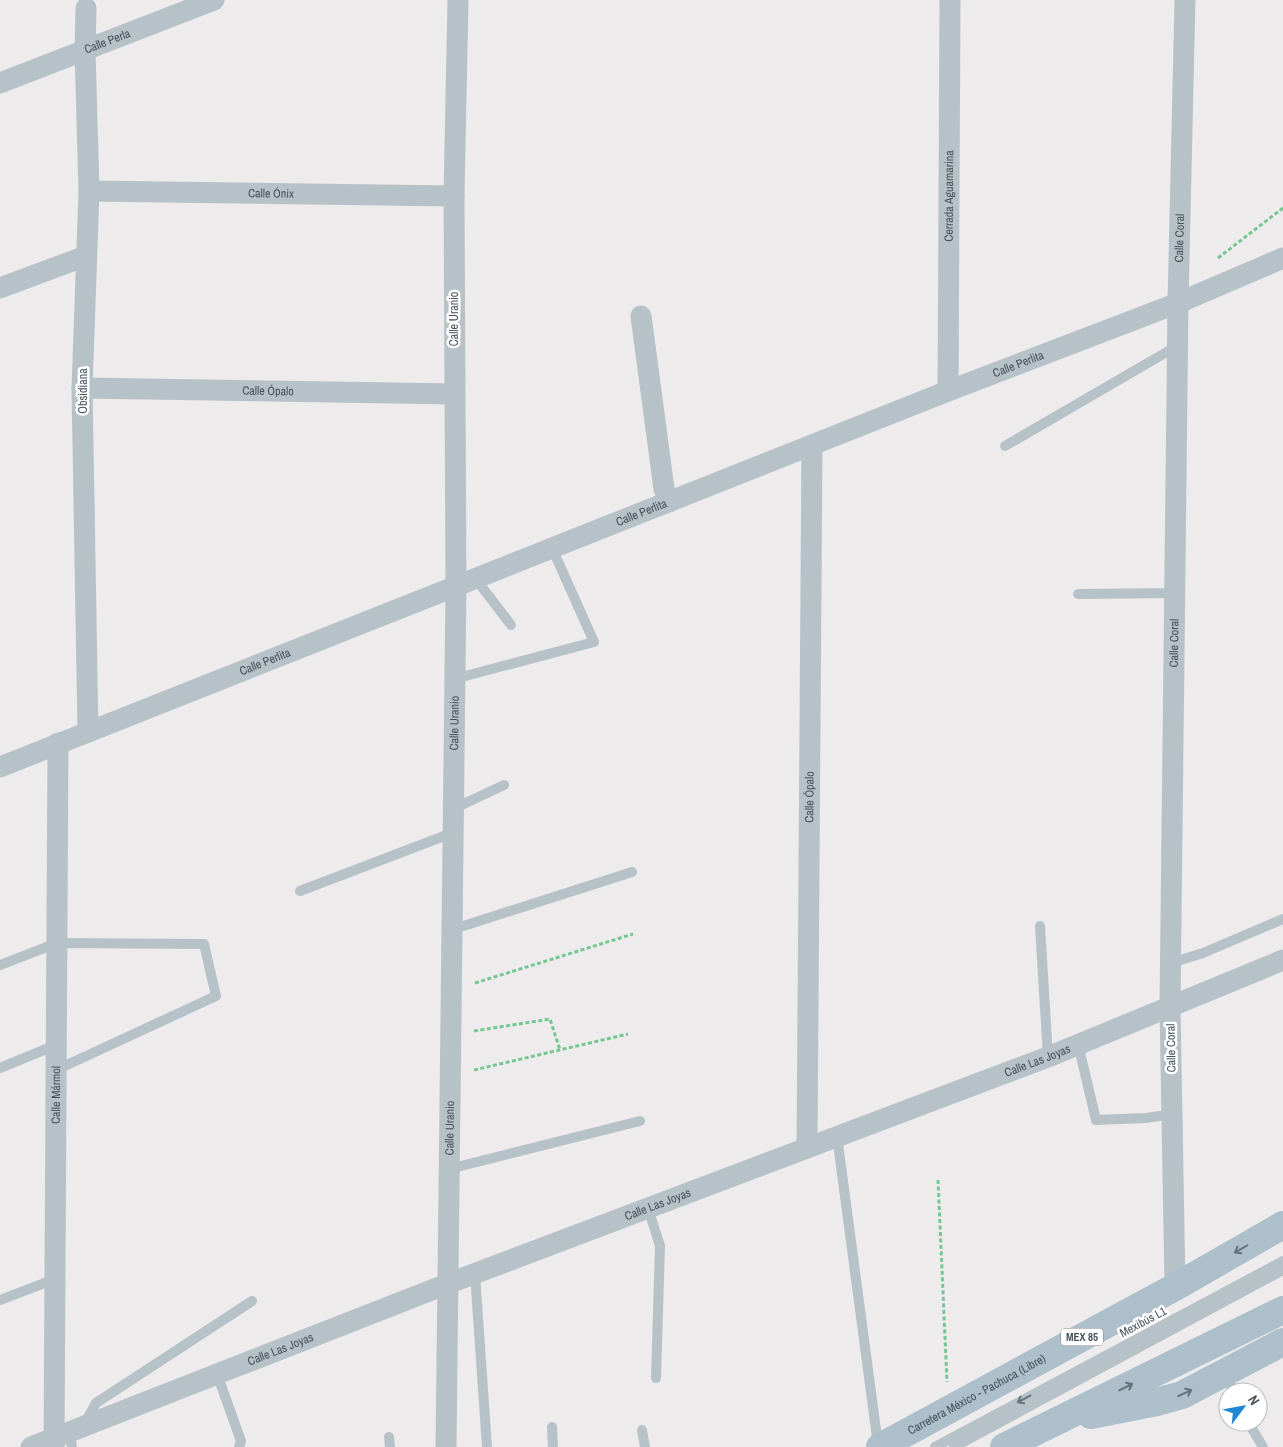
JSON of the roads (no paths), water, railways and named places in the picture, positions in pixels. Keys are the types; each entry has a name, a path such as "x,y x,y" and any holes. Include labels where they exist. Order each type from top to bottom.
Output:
{"main road":[{"name":"Carretera México - Pachuca (Libre)","path":"879,1447 1175,1287 1283,1225"},
{"path":"1004,1447 1283,1310"},
{"path":"1229,1382 1283,1342"},
{"path":"1053,1423 1157,1402 1218,1385"}],"street":[{"name":"Calle Perla","path":"0,83 214,0"},
{"name":"Calle Uranio","path":"446,1447 454,679 465,582 454,394 454,196 458,0"},
{"name":"Cerrada Aguamarina","path":"948,391 950,0"},
{"name":"Calle Coral","path":"1175,1287 1170,1007 1178,303 1185,0"},
{"name":"Obsidiana","path":"86,8 85,50 89,191 82,388 88,732"},
{"name":"Calle Ónix","path":"89,191 454,196"},
{"path":"0,288 86,256"},
{"name":"Calle Perlita","path":"0,767 948,391 1178,303 1283,258"},
{"path":"641,316 664,489 669,502"},
{"name":"Calle Ópalo","path":"82,388 454,394"},
{"name":"Calle Ópalo","path":"807,1148 812,446"},
{"name":"Calle Mármol","path":"58,743 55,1280 66,1438"},
{"name":"Calle Las Joyas","path":"32,1447 66,1438 217,1374 447,1284 1048,1057 1283,960"}],"lane":[{"path":"1005,446 1178,346"},
{"path":"454,679 594,642 552,548"},
{"path":"465,582 511,625"},
{"path":"1078,594 1175,593"},
{"path":"453,809 504,785"},
{"path":"300,891 452,833"},
{"path":"451,930 632,872"},
{"path":"1171,963 1203,953 1283,919"},
{"path":"1040,926 1048,1057"},
{"path":"0,965 56,943 204,944 216,996 56,1070"},
{"path":"1078,1044 1096,1120 1146,1118 1173,1114"},
{"path":"0,1068 56,1045"},
{"path":"448,1169 640,1121"},
{"path":"837,1136 879,1447"},
{"path":"648,1208 660,1246 656,1378"},
{"name":"Mexibús L1","path":"935,1447 1283,1261"},
{"name":"Mexibús L1","path":"954,1447 1283,1270"},
{"path":"475,1274 487,1447"},
{"path":"0,1300 55,1280"},
{"path":"66,1438 96,1403 252,1302"},
{"path":"217,1374 241,1442 239,1447"},
{"path":"552,1427 553,1447"},
{"path":"642,1430 645,1447"},
{"path":"1254,1432 1263,1447"}]}
